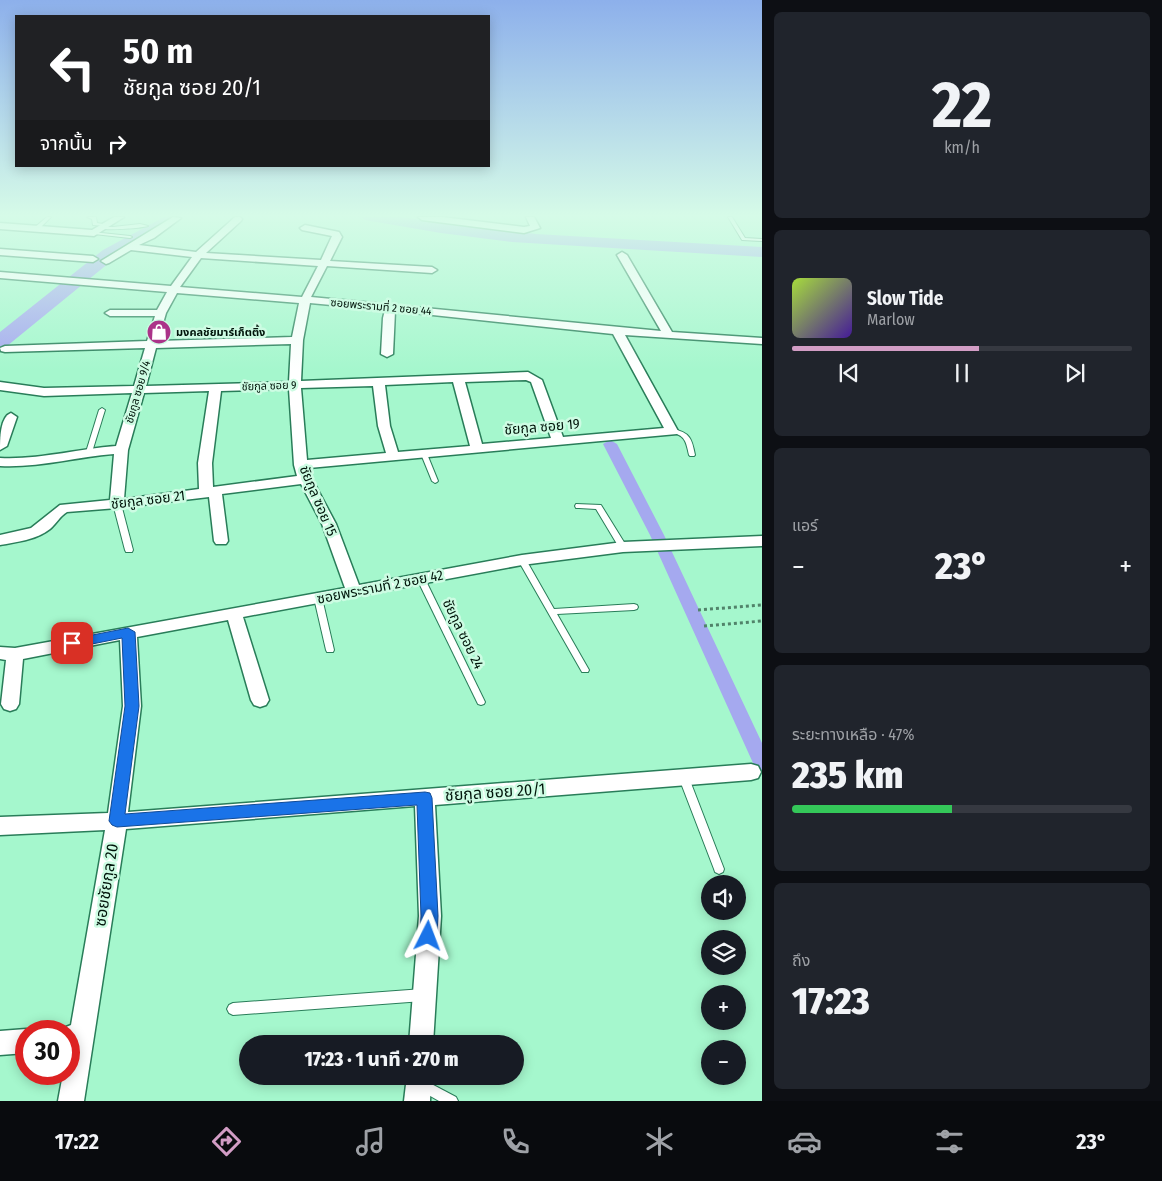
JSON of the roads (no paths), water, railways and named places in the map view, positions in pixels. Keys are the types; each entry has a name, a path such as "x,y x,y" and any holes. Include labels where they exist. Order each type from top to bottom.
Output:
{"street":[{"name":"ชัยกูล ซอย 9/4","path":"117,504 121,450 140,389 151,344 161,313 173,290 188,268"},
{"name":"ชัยกูล ซอย 15","path":"320,268 305,300 296,340 295,385 301,465 329,524 354,592"},
{"path":"407,268 432,270"},
{"path":"630,268 669,335"},
{"name":"ซอยพระรามที่ 2 ซอย 44","path":"0,275 391,307 617,331 762,341"},
{"path":"387,354 388,318 391,307"},
{"path":"110,313 161,313"},
{"path":"617,331 672,431"},
{"path":"5,349 296,340"},
{"name":"ชัยกูล ซอย 9","path":"0,386 44,392 216,388 528,376 536,380 558,441"},
{"path":"458,379 477,449"},
{"path":"378,381 384,426 393,456"},
{"path":"216,388 205,463 221,541"},
{"path":"0,446 11,417"},
{"name":"ชัยกูล ซอย 19","path":"301,465 672,431"},
{"path":"0,462 17,463 88,452 121,450"},
{"name":"ชัยกูล ซอย 21","path":"0,540 20,537 38,530 58,510 64,508 210,493 306,479"},
{"name":"ซอยพระรามที่ 2 ซอย 42","path":"8,654 522,560 623,547 762,541"},
{"path":"234,613 260,700"},
{"name":"ซอยชัยกูล 20","path":"78,1020 117,821 132,706 128,632"},
{"path":"8,654 10,704"},
{"name":"ชัยกูล ซอย 20/1","path":"0,826 117,821 751,772"},
{"path":"422,1035 430,916 425,798"},
{"path":"0,1044 15,1042"},
{"name":"ซอยชัยกูล 20","path":"71,1101 72,1085"}],"lane":[{"path":"88,452 102,410"},
{"path":"672,431 684,433 687,436 692,455"},
{"path":"424,454 435,481"},
{"path":"117,504 129,550"},
{"path":"579,506 598,507 623,547"},
{"path":"522,560 585,670"},
{"name":"ชัยกูล ซอย 24","path":"421,579 481,702"},
{"path":"318,598 330,650"},
{"path":"552,612 634,607"},
{"path":"684,778 719,869"},
{"path":"233,1009 424,995"},
{"path":"418,1087 452,1101"}],"waterway":[{"path":"0,342 91,268"},
{"path":"610,444 657,535 762,763"}],"place":[{"name":"มงคลชัยมาร์เก็ตติ้ง","path":"159,332"}]}
